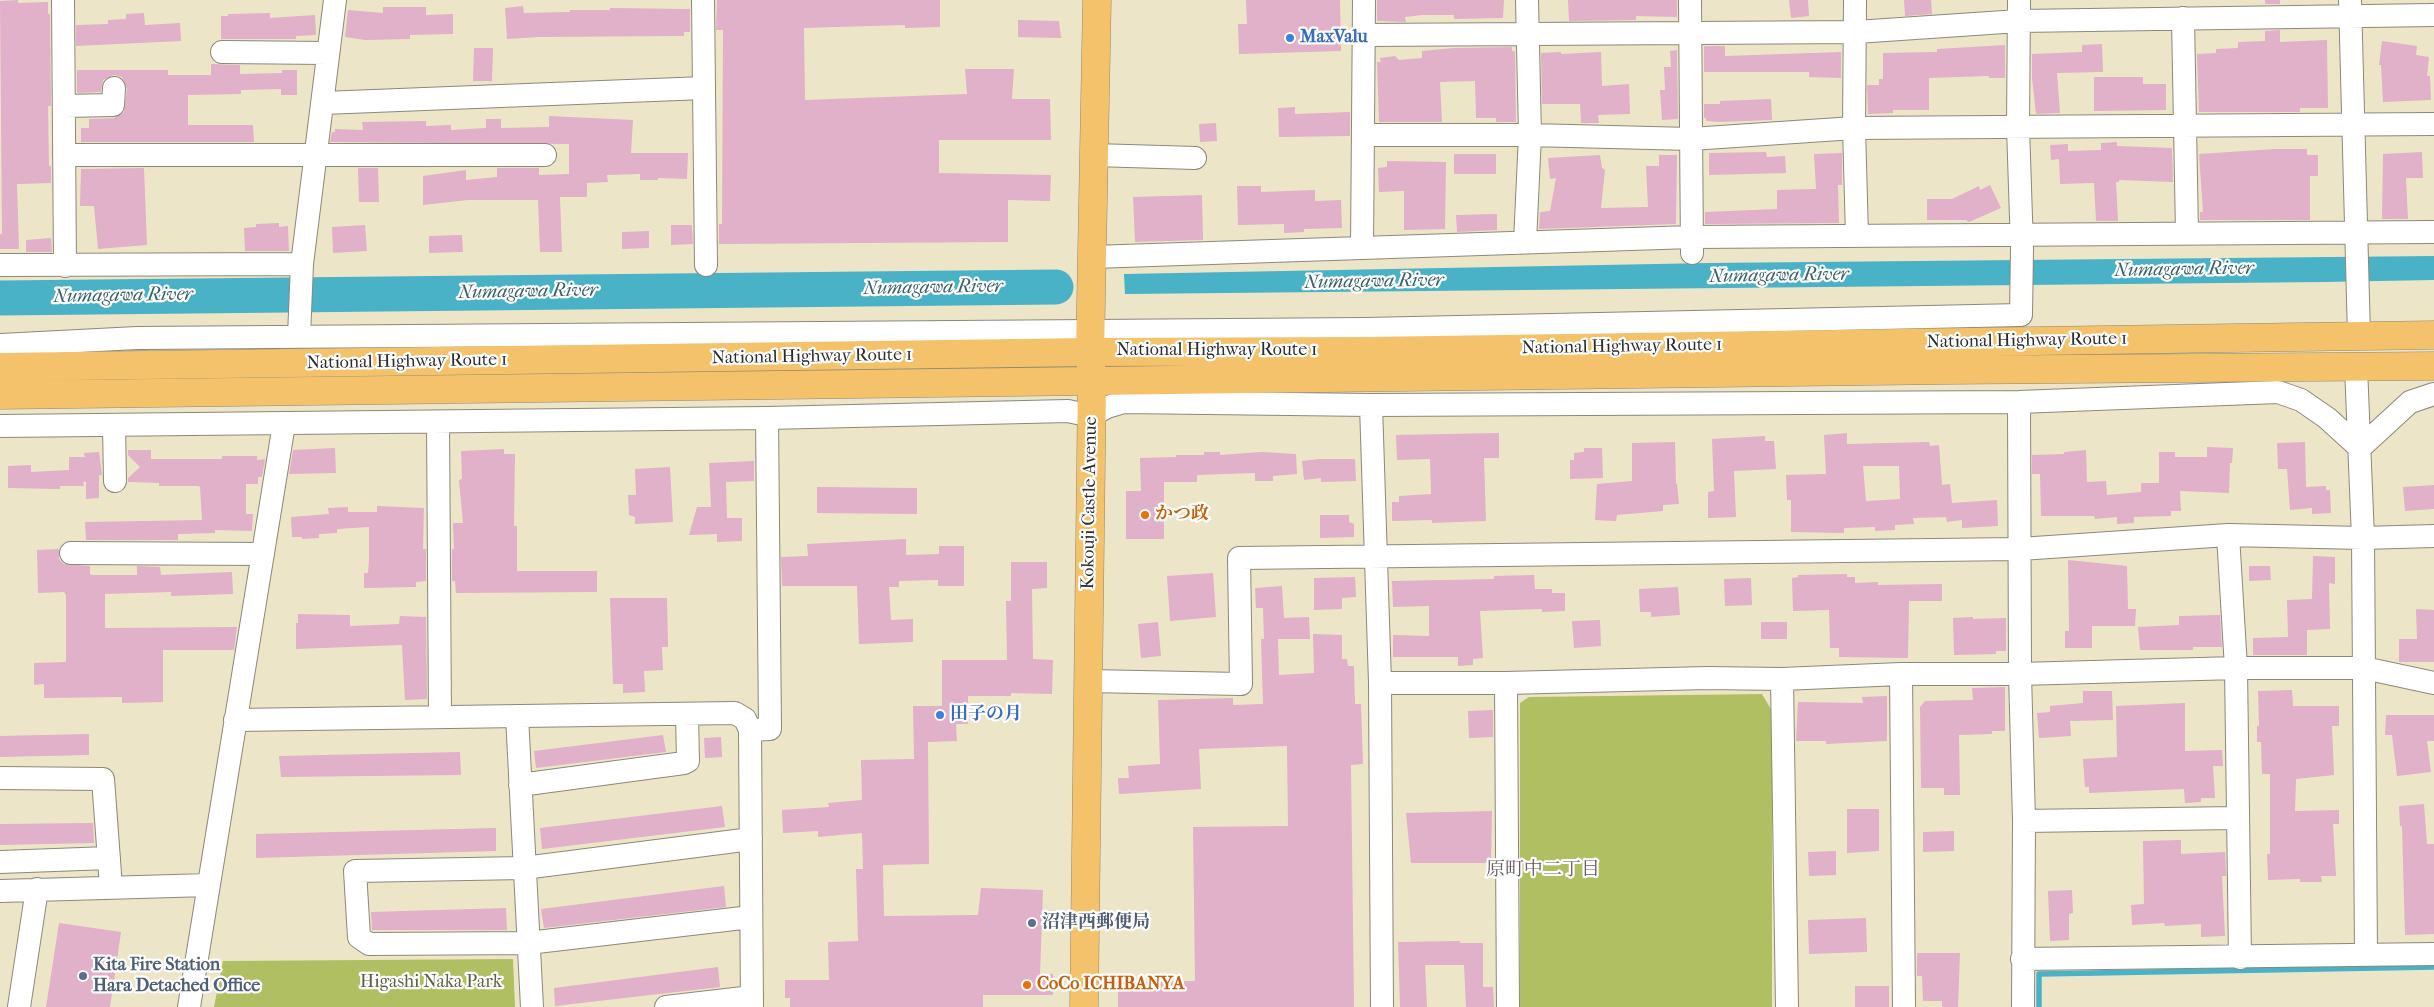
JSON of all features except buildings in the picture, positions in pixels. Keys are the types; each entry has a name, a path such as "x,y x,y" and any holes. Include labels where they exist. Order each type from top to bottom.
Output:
{"main road":[{"name":"Kokouji Castle Avenue","path":"1084,1007 1092,382 1090,342 1097,0"},
{"name":"National Highway Route 1","path":"0,366 1090,342 1388,350 2434,335"},
{"name":"National Highway Route 1","path":"0,395 1950,370 2434,366"}],"street":[{"path":"63,0 65,266"},
{"path":"299,336 302,264 335,0"},
{"path":"703,0 706,265"},
{"path":"1362,248 1364,0"},
{"path":"1525,242 1530,135 1527,0"},
{"path":"1690,0 1691,245"},
{"path":"1855,0 1854,128 1857,236"},
{"path":"1365,36 1527,33 1856,32 2019,10 2183,18 2350,8 2434,16"},
{"path":"2350,8 2359,336"},
{"path":"0,346 137,344 299,336 709,325 1090,342 1374,329 1870,324 2021,315 2022,241 2018,127 2019,10"},
{"path":"2183,18 2187,233"},
{"path":"222,52 328,53"},
{"path":"64,106 112,105 114,88"},
{"path":"323,103 704,88"},
{"path":"1364,135 1530,135 1691,139 1854,128 2434,124"},
{"path":"64,156 545,155"},
{"path":"1094,155 1195,158"},
{"path":"1092,258 1525,242 1691,245 1857,236 2022,241 2187,233 2356,236 2434,232"},
{"path":"0,265 302,264"},
{"path":"2356,367 2363,538 2366,955"},
{"path":"0,426 114,425 139,419 284,424 767,418 1068,411 1091,416 1107,406 1124,402 1371,405 1869,396 2019,402 2278,392 2301,400 2327,418 2360,448"},
{"path":"2360,448 2410,402 2434,394"},
{"path":"2019,402 2020,674 2024,821 2023,1007"},
{"path":"1371,405 1380,683 1382,1007"},
{"path":"750,730 770,729 767,418"},
{"path":"438,422 440,717"},
{"path":"189,1007 284,424"},
{"path":"114,425 115,481"},
{"path":"2228,536 2236,668 2240,958"},
{"path":"1088,681 1241,684 1239,558 2020,549 2228,536 2363,538 2434,536"},
{"path":"71,553 263,554"},
{"path":"1380,683 1506,683 1708,678 1782,679 1901,674 2020,674 2236,668 2364,668 2434,683"},
{"path":"1901,674 1904,1007"},
{"path":"1782,679 1787,1007"},
{"path":"1506,683 1508,1007"},
{"path":"236,720 735,713 745,719 750,730 752,1002 666,1007"},
{"path":"520,785 684,764 688,761 687,714"},
{"path":"517,716 532,1007"},
{"path":"0,778 103,779 111,888"},
{"path":"2024,821 2237,818"},
{"path":"750,839 524,868 355,871 359,937 369,944 528,943 751,917"},
{"path":"0,862 109,858"},
{"path":"0,891 208,885"},
{"path":"19,1007 37,889"},
{"path":"2022,959 2240,958 2434,954"}],"green space":[{"path":"1762,694 1772,711 1772,1007 1520,1007 1520,703 1529,697"},
{"name":"Higashi Naka Park","path":"513,959 515,1007 214,1007 223,961"}],"water":[{"path":"2434,256 2434,280 2324,282 1125,294 1124,274 1709,263"}],"waterway":[{"name":"Numagawa River","path":"0,298 1056,287"},
{"path":"2039,1007 2039,974 2434,967"}],"tunnel":[{"path":"138,350 139,413"}],"place":[{"name":"MaxValu","path":"1290,38"},
{"name":"かつ政","path":"1145,515"},
{"name":"田子の月","path":"940,715"},
{"name":"沼津西郵便局","path":"1032,923"},
{"name":"Kita Fire Station Hara Detached Office","path":"83,976"},
{"name":"CoCo ICHIBANYA","path":"1027,985"}],"district":[{"name":"原町中二丁目","path":"1543,870"}]}
